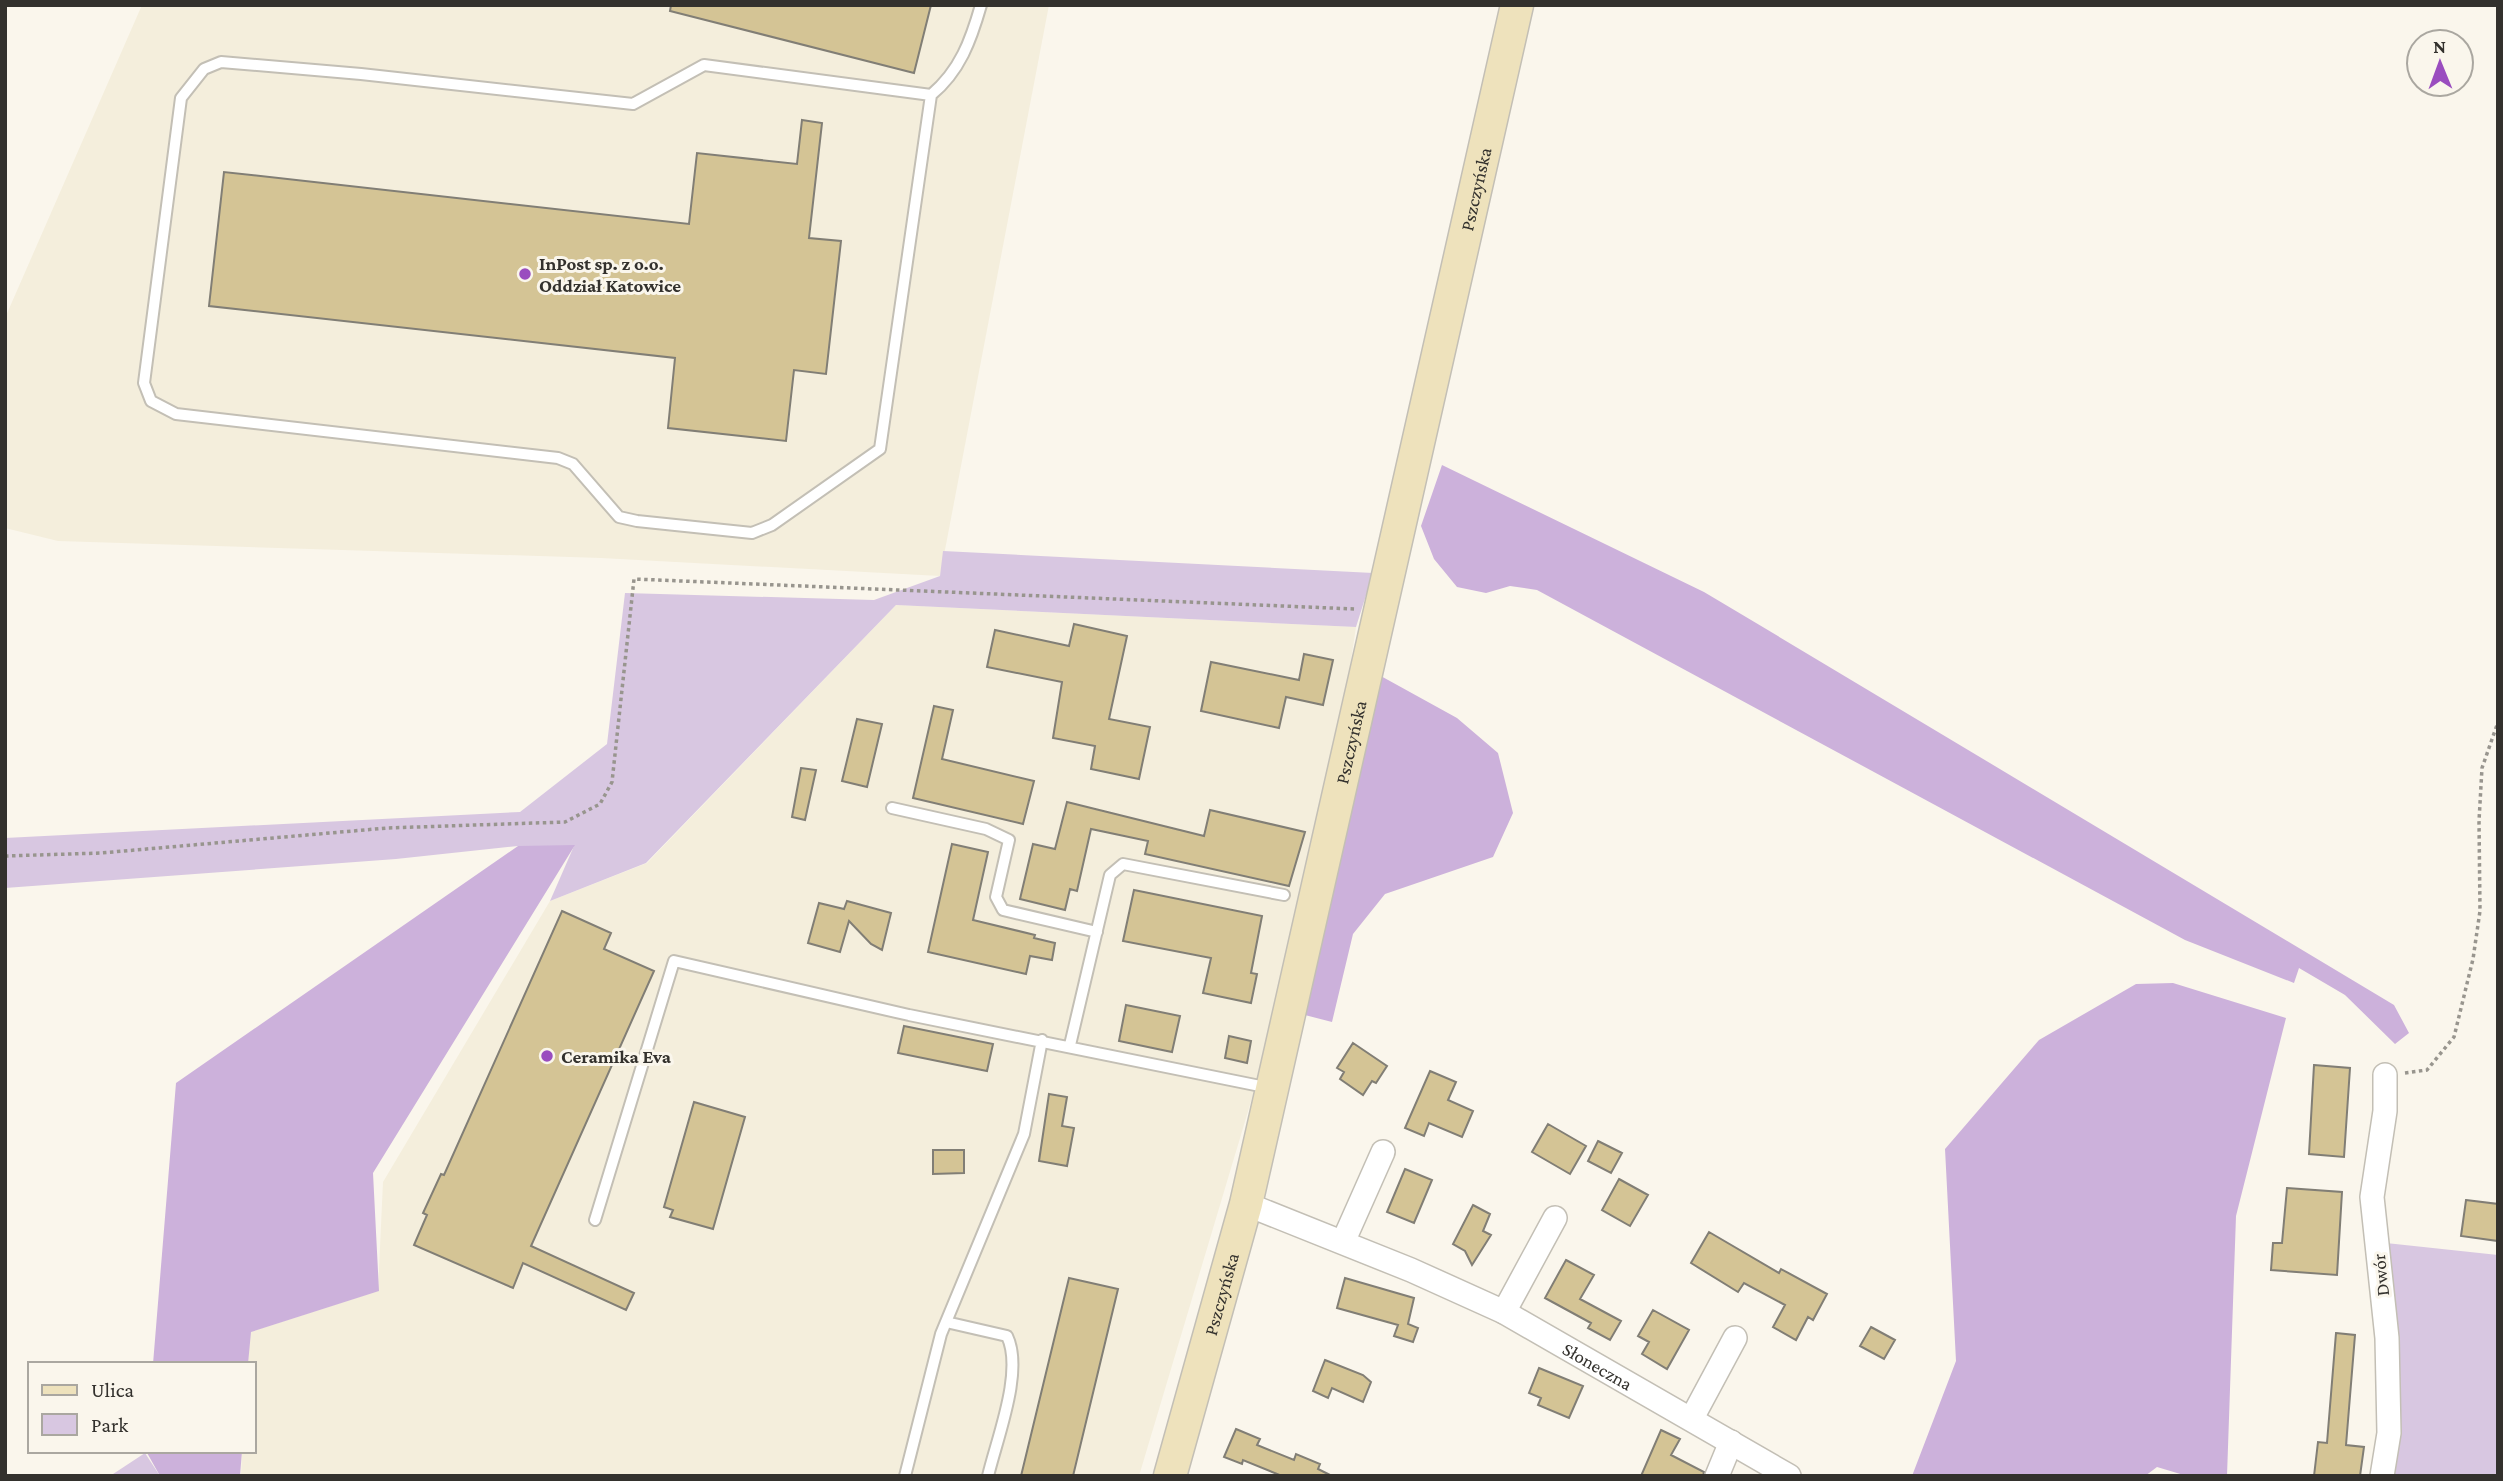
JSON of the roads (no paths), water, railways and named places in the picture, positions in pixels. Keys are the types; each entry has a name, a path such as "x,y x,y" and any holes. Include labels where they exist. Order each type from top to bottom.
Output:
{"main road":[{"name":"Pszczyńska","path":"1170,1476 1246,1204 1517,5"}],"street":[{"name":"Dwór","path":"2382,1476 2389,1433 2387,1338 2372,1197 2385,1111 2385,1075"},
{"path":"1343,1242 1382,1152"},
{"name":"Słoneczna","path":"1246,1204 1343,1242 1504,1312 1789,1476"},
{"path":"1504,1312 1555,1218"},
{"path":"1692,1418 1735,1338"},
{"path":"1717,1476 1731,1442"}],"lane":[{"path":"932,95 705,65 633,104 361,74 221,62 204,69 181,98 144,383 152,401 176,414 558,458 573,464 619,517 752,533 772,525 880,449 932,95 943,85 968,48 981,5"},
{"path":"892,808 986,829 1009,840 996,897 1003,910 1097,932"},
{"path":"1070,1045 1110,875 1123,864 1284,895"},
{"path":"595,1220 674,961 909,1015 1070,1045 1273,1088"},
{"path":"905,1476 946,1322 1024,1134 1042,1040"},
{"path":"946,1322 1007,1336 1013,1350 1014,1370 988,1476"}],"place":[{"name":"InPost sp. z o.o. Oddział Katowice","path":"525,274"},
{"name":"Ceramika Eva","path":"547,1056"}]}
